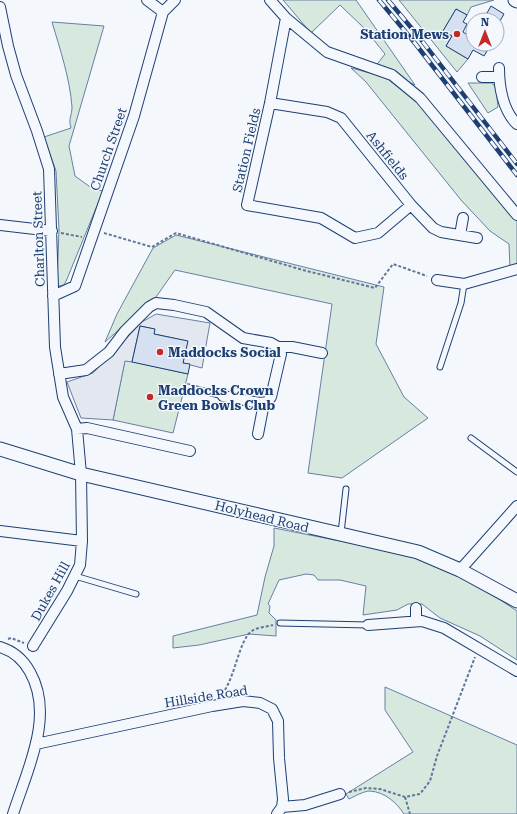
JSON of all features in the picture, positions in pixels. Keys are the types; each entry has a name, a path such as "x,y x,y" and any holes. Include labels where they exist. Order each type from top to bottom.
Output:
{"street":[{"path":"147,0 164,12"},
{"name":"Church Street","path":"53,296 75,286 134,116 164,12 175,0"},
{"path":"270,0 286,18 327,52 392,75 420,98 517,215"},
{"name":"Charlton Street","path":"0,7 16,75 37,131 49,169 55,347 63,397 77,429 81,474"},
{"name":"Station Fields","path":"286,18 270,103 247,205 321,218 355,238 378,233 411,205"},
{"path":"482,77 499,73 499,86 506,108 516,122"},
{"name":"Ashfields","path":"270,103 327,112 341,118 411,205 433,228 441,232 477,238"},
{"path":"460,235 463,218"},
{"path":"0,225 52,231"},
{"path":"436,280 464,284 517,269"},
{"path":"59,374 86,370 109,352 125,331 149,307 156,303 174,305 206,312 243,338 271,343 278,347 292,347 322,353"},
{"path":"258,434 264,403 271,397 280,354 278,347"},
{"path":"223,396 264,403"},
{"path":"77,429 88,428 190,451"},
{"name":"Holyhead Road","path":"0,448 81,474 418,552 460,570 517,601"},
{"name":"Dukes Hill","path":"33,646 80,565 82,541 81,474"},
{"path":"460,570 517,506"},
{"path":"0,531 82,541"},
{"path":"416,608 416,622"},
{"path":"368,624 422,621 444,628 517,671"},
{"path":"0,647 9,650 20,658 28,667 39,690 41,705 36,744 13,814"},
{"name":"Hillside Road","path":"36,744 212,706 254,701 266,705 275,712 279,727 280,811"},
{"path":"280,811 340,794"}],"lane":[{"path":"440,367 462,303 464,284"},
{"path":"188,387 223,396"},
{"path":"471,438 517,472"},
{"path":"340,535 346,489"},
{"path":"75,576 136,594"},
{"path":"280,623 368,624"}],"path":[{"path":"52,231 91,239 102,232 152,247 176,233 303,270 375,288 393,264 436,280"},
{"path":"212,706 227,688 244,639 252,630 280,623"},
{"path":"11,638 33,646"},
{"path":"340,794 366,788 380,789 404,797 420,794 430,781 437,756 479,648"},
{"path":"404,797 410,814"}],"shaded area":[{"path":"283,0 356,0 415,85 375,67 385,54 365,29 340,5 311,33"},
{"path":"399,0 494,0 471,7 468,12 465,12 465,14 456,9 443,31 452,36 446,46 468,59 457,72"},
{"path":"52,22 104,26 69,146 75,176 93,189 103,191 67,279 64,285 59,286 57,284 59,230 56,171 44,137 71,128 70,119 72,107 67,75"},
{"path":"351,68 385,77 417,101 517,221 517,263 510,268 509,244 490,231 461,200 366,82"},
{"path":"468,83 492,83 496,88 498,107 488,113"},
{"path":"176,235 384,287 376,344 404,397 428,418 342,478 308,473 332,304 175,270 156,297 105,342 117,314 153,248"},
{"path":"156,314 210,323 202,368 183,363 187,341 154,334 154,329 140,326 132,362 125,361 113,420 81,418 67,382 93,373 142,322"},
{"name":"Maddocks Crown Green Bowls Club","path":"125,360 188,374 173,433 113,420"},
{"path":"274,528 396,552 437,564 484,589 517,611 517,660 480,636 440,618 422,604 408,604 397,610 363,615 366,586 340,580 318,580 314,575 306,574 279,580 268,604 270,606 269,613 276,620 276,636 249,634 199,645 173,648 173,636 257,615 265,577 274,546"},
{"path":"385,687 517,745 517,814 404,814 398,806 381,793 370,791 349,799 346,794 413,752 385,710"}],"building":[{"path":"491,6 501,12 488,12"},
{"name":"Station Mews","path":"456,9 465,14 463,22 465,23 465,28 463,32 465,33 465,52 472,52 468,59 446,46 452,36 443,31"},
{"name":"Station Mews","path":"477,52 486,52 484,56"},
{"name":"Maddocks Social","path":"140,326 155,329 154,334 188,341 183,363 190,364 188,374 132,362"}],"railway":[{"path":"379,0 414,42 517,175"},
{"path":"388,0 419,37 517,164"}],"place":[{"name":"Station Mews","path":"457,34"},
{"name":"Maddocks Social","path":"160,352"},
{"name":"Maddocks Crown Green Bowls Club","path":"150,397"}]}
